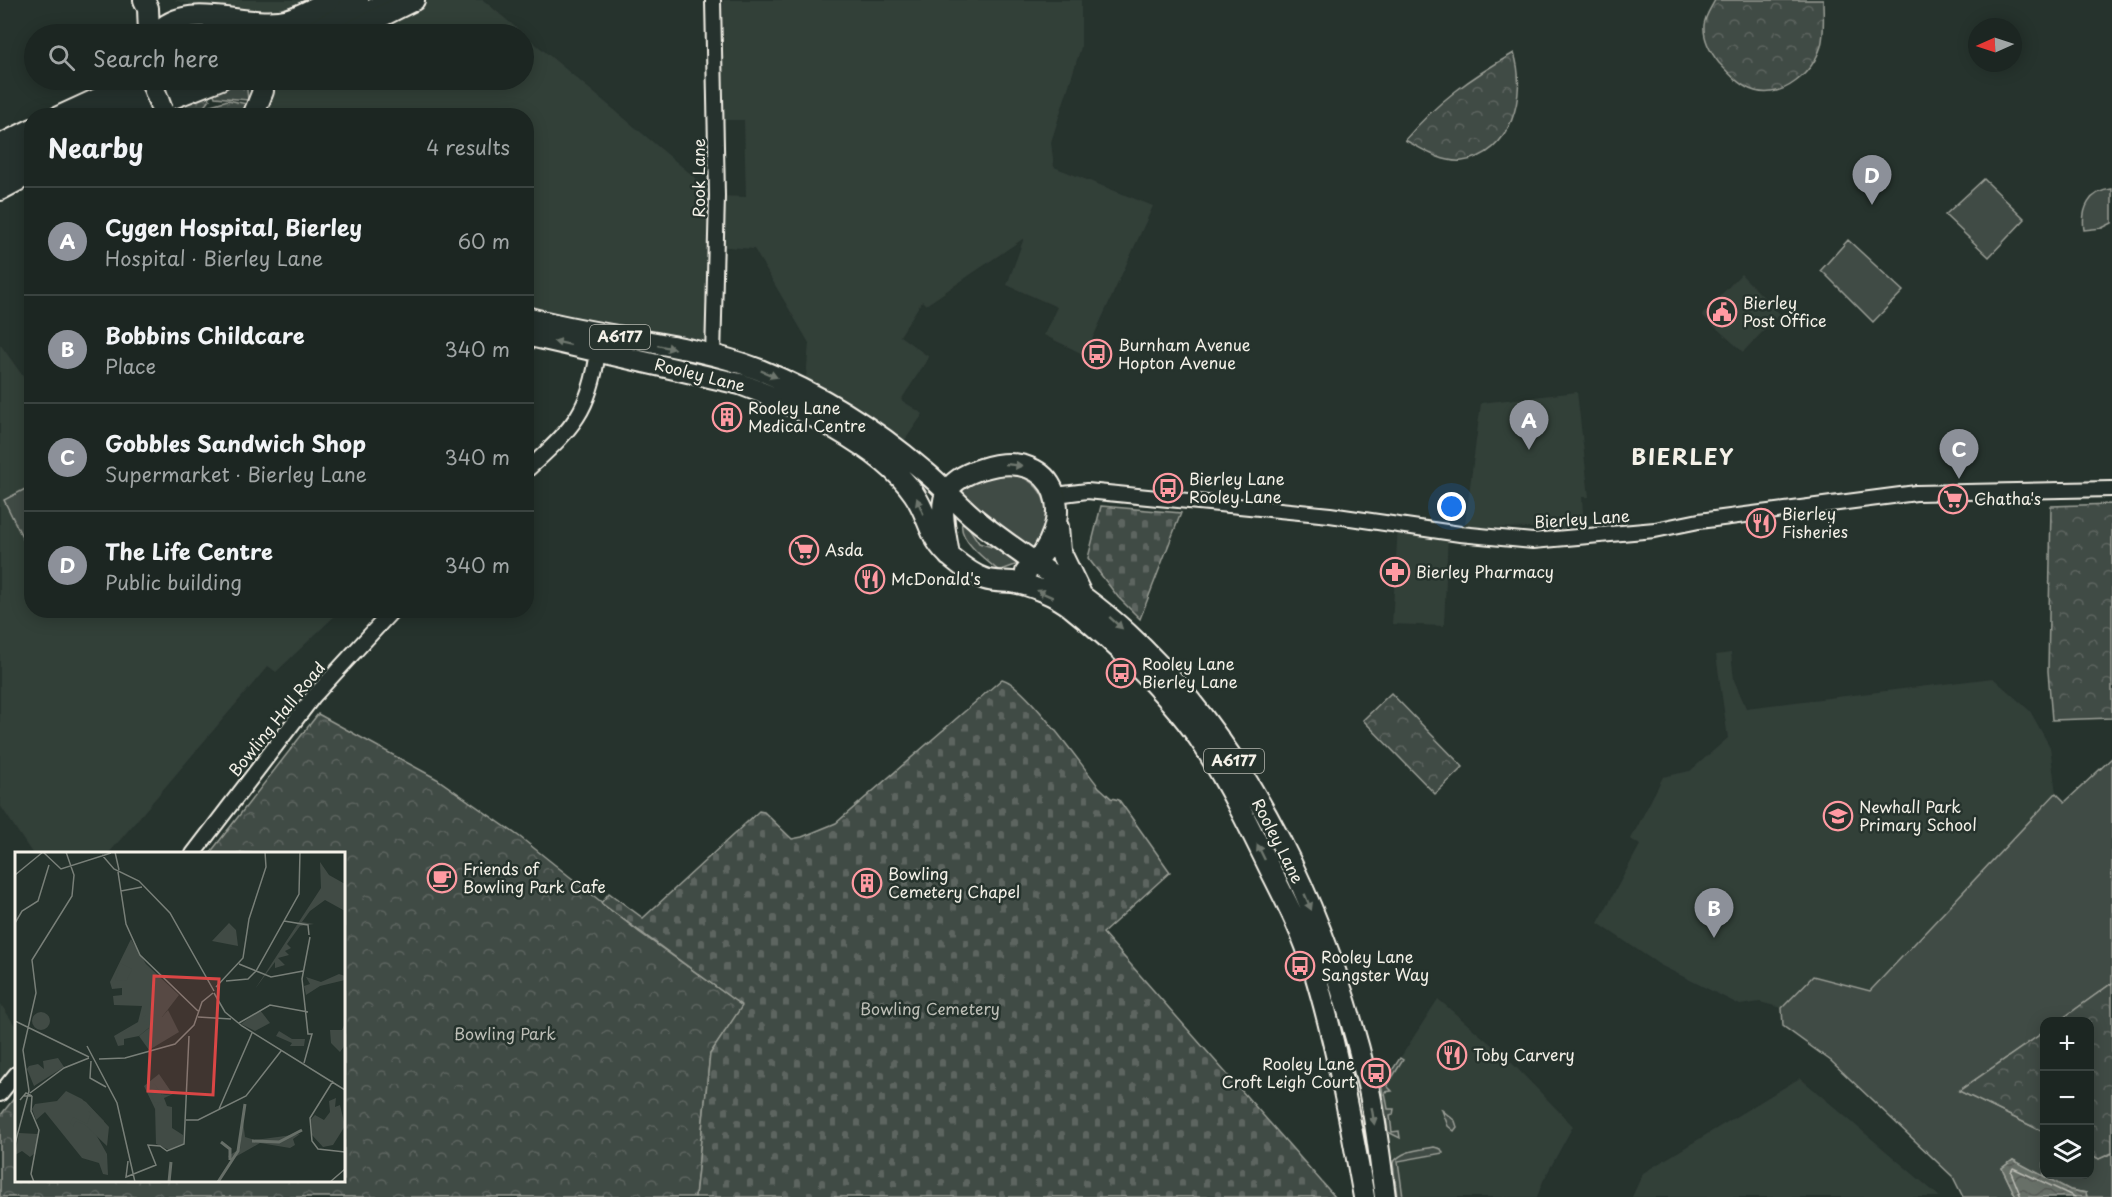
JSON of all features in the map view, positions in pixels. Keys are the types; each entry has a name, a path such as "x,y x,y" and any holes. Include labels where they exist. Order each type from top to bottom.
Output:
{"highway":[{"path":"144,0 148,8 149,24"},
{"path":"174,0 201,9 260,22 281,21 330,0"},
{"path":"366,24 414,0"},
{"path":"165,24 172,17 190,10 201,9"},
{"path":"224,14 233,24"},
{"path":"155,90 162,108"},
{"path":"256,108 262,90"},
{"name":"Rooley Lane","path":"534,319 713,357 756,369 790,383 862,422 927,473 975,519 1034,565 1084,597 1129,634 1176,684 1223,744 1250,786 1301,887 1325,943 1359,1053 1368,1088 1385,1197"},
{"name":"Rooley Lane","path":"534,337 740,384 765,393 844,433 887,466 914,492 929,531 949,556 971,573 987,580 1011,582 1040,591 1069,605 1101,631 1158,689 1203,744 1238,805 1287,904 1313,964 1349,1115 1364,1197"},
{"path":"949,556 945,519 947,492 962,477 973,472 996,465 1017,464 1038,474 1056,495 1060,551 1084,597"},
{"path":"945,519 958,514 975,519"},
{"path":"1011,582 1034,565 1045,551 1058,524"}],"main road":[{"path":"308,24 359,0"},
{"path":"344,24 389,0"},
{"path":"75,108 115,90"},
{"path":"108,108 150,90"},
{"path":"150,108 196,90"},
{"path":"0,144 24,132"},
{"path":"0,160 24,149"},
{"path":"0,175 24,163"},
{"path":"0,191 24,178"}],"street":[{"name":"Rook Lane","path":"713,0 717,196 713,357"},
{"path":"534,463 569,430 582,412 591,393 598,351"},
{"name":"Bierley Lane","path":"1056,495 1087,491 1330,515 1460,534 1533,541 1655,530 1699,521 1916,493 2112,489"},
{"name":"Bowling Hall Road","path":"195,852 313,697 386,618"},
{"path":"0,1094 15,1075"}],"shaded area":[{"path":"174,0 321,0 264,24 233,24 224,14"},
{"path":"414,0 483,0 512,24 366,24"},
{"path":"723,0 1081,0 1081,47 1051,142 1054,167 1153,206 1085,355 1044,335 1057,307 1007,285 1024,238 926,305 922,301 900,336 929,357 901,400 923,414 898,450 805,391 809,343 754,249 716,246 713,357 534,315 534,108 257,108 265,90 534,90 534,42 717,196 746,197 744,120 724,120"},
{"path":"1741,274 1780,314 1743,352 1702,315"},
{"path":"0,344 24,378 24,618 333,618 276,672 268,666 110,852 31,852 0,805"},
{"path":"1577,392 1589,497 1582,497 1584,529 1476,527 1465,524 1481,403"},
{"path":"1398,526 1448,532 1444,626 1392,624"},
{"name":"Newhall Park Primary School","path":"1731,653 1734,680 1746,708 1993,678 2030,711 2050,747 2056,793 1869,991 1813,976 1782,1008 1760,1002 1740,1005 1660,965 1598,923 1640,845 1631,839 1663,777 1690,771 1728,738 1716,655"},
{"path":"1438,999 1507,1058 1573,1126 1543,1181 1537,1197 1385,1197 1368,1088 1388,1077"},
{"path":"0,1003 15,1026 15,1061 0,1080"},
{"path":"1800,1078 1940,1197 1632,1197 1643,1173"}],"green space":[{"path":"1715,0 1823,0 1822,40 1817,56 1804,74 1787,87 1766,92 1755,91 1744,86 1719,63 1706,41 1705,22"},
{"path":"1514,53 1518,69 1516,104 1512,120 1504,135 1493,147 1479,156 1455,161 1432,155 1405,140 1455,91"},
{"path":"213,90 247,90 248,100 215,97"},
{"path":"207,91 210,99 203,108 176,108 175,104"},
{"path":"228,100 247,104 245,108 209,108 211,105"},
{"path":"1984,179 2025,219 1989,257 1945,215"},
{"path":"2112,189 2112,223 2102,228 2084,230 2085,208 2088,202 2098,193"},
{"path":"1848,240 1903,291 1873,322 1821,270"},
{"path":"1009,473 1033,484 1041,493 1045,503 1044,526 1034,551 997,524 959,490 976,480"},
{"path":"24,490 24,541 4,500"},
{"path":"2112,504 2112,718 2052,720 2048,671 2051,506"},
{"path":"1101,506 1181,513 1140,619 1118,597 1088,558"},
{"path":"962,523 967,525 979,543 995,548 1018,564 999,571 969,543 964,536"},
{"name":"Bowling Cemetery","path":"1002,679 1012,684 1038,710 1099,787 1111,798 1119,800 1170,872 1103,933 1335,1197 695,1197 710,1054 742,1006 601,903 609,893 643,918 759,811 764,812 792,839 836,823"},
{"path":"1391,693 1463,767 1435,794 1363,720"},
{"name":"Bowling Park","path":"318,714 437,779 520,837 639,932 743,1006 710,1054 695,1197 0,1197 0,1116 15,1097 15,1182 345,1182 345,852 211,852"},
{"path":"2112,758 2112,983 2065,1017 2040,1017 2040,1035 1959,1091 2040,1130 2040,1174 2013,1160 2002,1168 2016,1197 1963,1197 1953,1177 1831,1061 1783,1026 1782,1008 1813,976 1870,991 2056,793 2065,802"},
{"path":"2112,983 2112,1153 2099,1159 2094,1156 2094,1017 2065,1017"},
{"path":"2040,1035 2040,1130 1959,1091"},
{"path":"1400,1058 1403,1060 1387,1086 1392,1091 1385,1092 1388,1109 1394,1109 1393,1115 1390,1116 1392,1132 1399,1131 1400,1138 1388,1132 1381,1081 1388,1077"},
{"path":"1442,1110 1455,1121 1457,1127 1454,1131 1448,1126"},
{"path":"1434,1147 1441,1149 1443,1153 1398,1161 1403,1197 1397,1197 1393,1163 1406,1153"},
{"path":"2112,1153 2112,1197 2087,1197 2086,1193 2070,1190 2049,1179 2094,1179 2094,1156 2099,1159"}],"water":[{"path":"2013,1160 2040,1174 2040,1179 2049,1179 2070,1190 2086,1193 2087,1197 2016,1197 2002,1168"}],"place":[{"name":"The Life Centre","path":"1872,205"},
{"name":"Bierley Post Office","path":"1722,312"},
{"name":"Burnham Avenue Hopton Avenue","path":"1097,354"},
{"name":"Rooley Lane Medical Centre","path":"727,417"},
{"name":"Cygen Hospital, Bierley","path":"1529,450"},
{"name":"Gobbles Sandwich Shop","path":"1959,479"},
{"name":"Bierley Lane Rooley Lane","path":"1168,488"},
{"name":"Chatha's","path":"1953,499"},
{"name":"Bierley Fisheries","path":"1761,523"},
{"name":"Asda","path":"804,550"},
{"name":"Bierley Pharmacy","path":"1395,572"},
{"name":"McDonald's","path":"870,579"},
{"name":"Rooley Lane Bierley Lane","path":"1121,673"},
{"name":"Newhall Park Primary School","path":"1838,816"},
{"name":"Friends of Bowling Park Cafe","path":"442,878"},
{"name":"Bowling Cemetery Chapel","path":"867,883"},
{"name":"Bobbins Childcare","path":"1714,938"},
{"name":"Rooley Lane Sangster Way","path":"1300,966"},
{"name":"Toby Carvery","path":"1452,1055"},
{"name":"Rooley Lane Croft Leigh Court","path":"1376,1073"}],"district":[{"name":"BIERLEY","path":"1683,457"}]}
